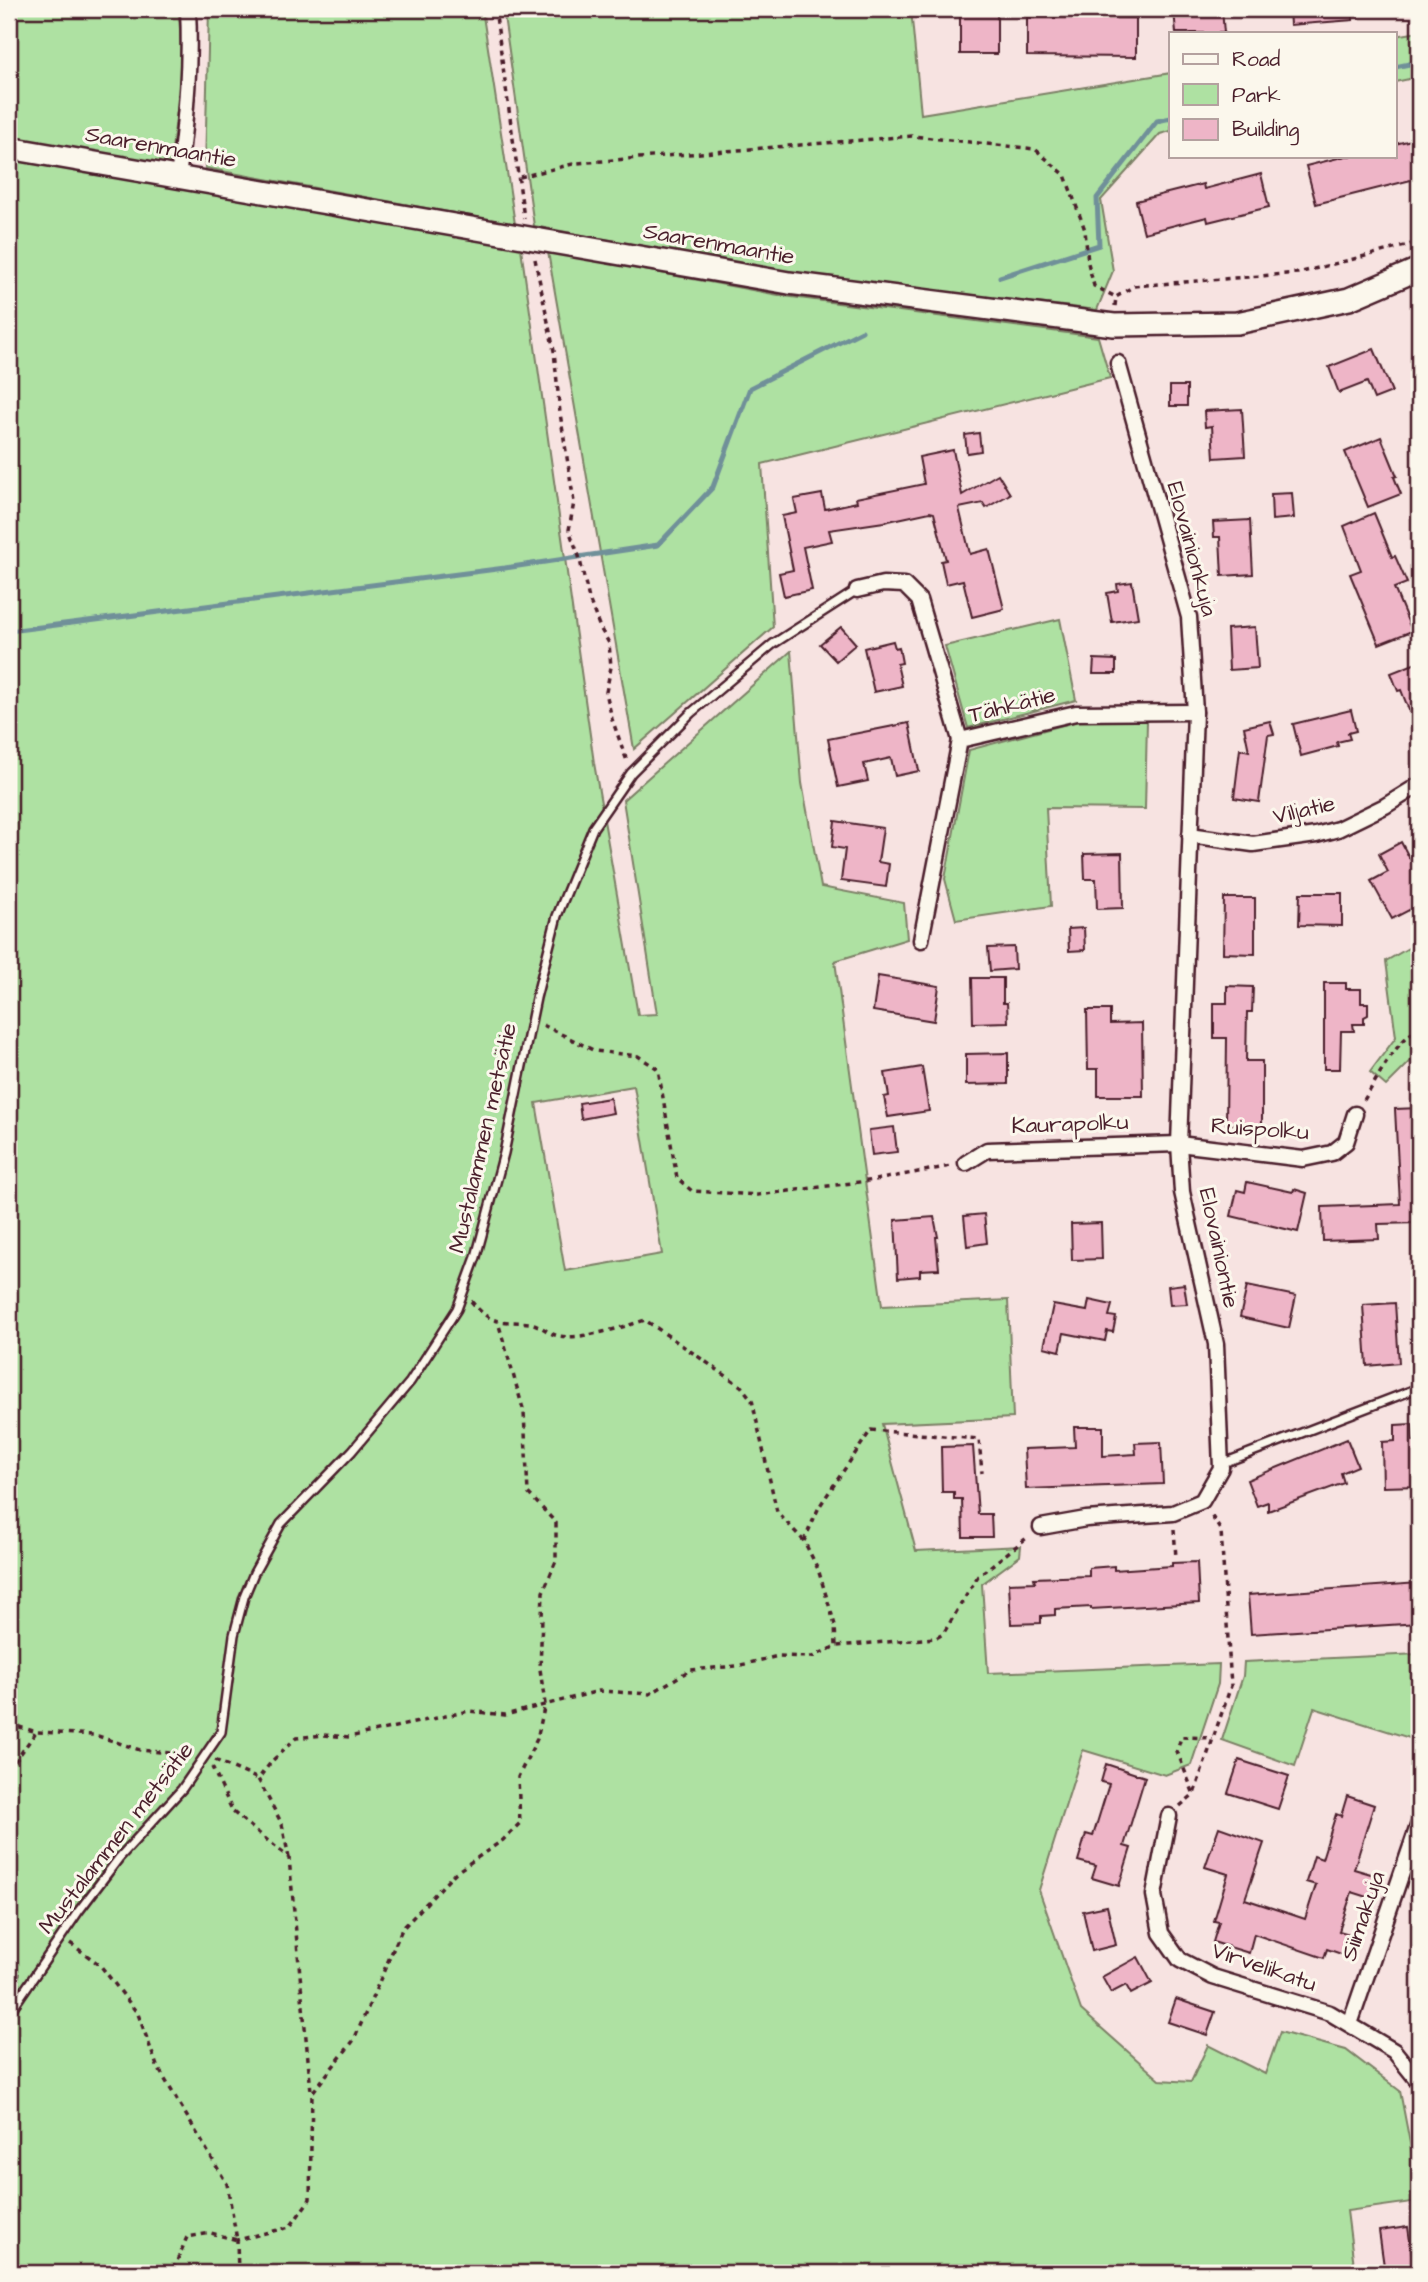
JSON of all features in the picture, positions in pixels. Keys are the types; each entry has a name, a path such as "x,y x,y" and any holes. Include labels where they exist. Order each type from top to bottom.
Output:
{"street":[{"path":"178,177 188,105 188,9"},
{"name":"Saarenmaantie","path":"9,148 789,283 1114,325 1237,323 1349,299 1419,269"},
{"name":"Elovainionkuja","path":"1118,363 1189,617 1195,712 1190,835"},
{"path":"857,590 883,584 904,585 919,600 960,740"},
{"name":"Tähkätie","path":"921,940 960,740 1076,713 1195,712"},
{"name":"Viljatie","path":"1190,835 1253,844 1316,835 1338,829 1419,785"},
{"name":"Elovainiontie","path":"1190,835 1179,1144 1182,1192 1216,1344 1221,1464 1202,1501"},
{"name":"Ruispolku","path":"1179,1144 1303,1159 1332,1153 1346,1142 1355,1114"},
{"name":"Kaurapolku","path":"966,1163 987,1150 1179,1144"},
{"path":"1041,1527 1086,1518 1172,1513 1202,1501"},
{"name":"Virvelikatu","path":"1169,1816 1154,1895 1161,1933 1180,1960 1213,1977 1330,2013 1394,2051 1419,2082"},
{"name":"Siimakuja","path":"1350,2024 1419,1823"}],"lane":[{"name":"Mustalammen metsätie","path":"9,2013 61,1936 119,1858 182,1790 221,1732 234,1635 244,1597 281,1524 352,1451 410,1382 457,1309 476,1257 504,1153 531,1020 557,916 593,828 632,773 691,713 773,644 857,590"},
{"path":"1221,1464 1413,1390"}],"path":[{"path":"495,9 520,177 526,238 536,262 554,351 560,413 574,502 569,530 579,556 589,599 609,643 611,667 606,692 612,719 632,773"},
{"path":"520,177 577,163 912,136 1035,149 1065,175 1085,230 1088,262 1094,286 1116,297"},
{"path":"1116,297 1134,286 1298,273 1419,241"},
{"path":"1114,325 1116,297"},
{"path":"531,1020 595,1051 638,1056 658,1069 677,1178 692,1191 758,1195 875,1180 966,1163"},
{"path":"1355,1114 1385,1065 1405,1040 1419,1028"},
{"path":"463,1291 484,1315 498,1322 532,1323 559,1336 600,1333 645,1320 741,1386 751,1400 777,1512 804,1541 818,1569 835,1625 836,1646"},
{"path":"312,2093 354,2040 402,1929 455,1873 503,1840 520,1823 518,1777 537,1739 545,1704 540,1669 543,1592 556,1561 556,1524 528,1493 524,1412 498,1322"},
{"path":"804,1541 820,1507 871,1430 979,1439 982,1473"},
{"path":"1169,1816 1194,1794 1231,1686 1221,1531 1202,1501"},
{"path":"1172,1513 1176,1558"},
{"path":"258,1779 296,1738 323,1735 348,1737 468,1710 505,1714 599,1691 650,1694 690,1670 737,1666 778,1657 812,1657 836,1646 936,1638 943,1634 978,1576 1041,1527"},
{"path":"9,1724 37,1732 95,1735 140,1750 206,1756 258,1779 282,1824 289,1858 306,2056 312,2093 310,2199 290,2228 237,2240 211,2233 187,2237 172,2273"},
{"path":"9,1770 37,1732"},
{"path":"1194,1794 1177,1751 1181,1737 1213,1738"},
{"path":"206,1756 233,1812 289,1858"},
{"path":"61,1936 100,1965 138,2014 157,2066 227,2185 237,2240 238,2273"}],"green space":[{"path":"9,9 178,9 180,74 167,183 521,248 594,763 638,1015 657,1014 623,800 791,651 802,783 821,887 904,903 907,939 835,961 882,1306 1008,1300 1013,1418 882,1424 916,1551 1021,1546 1020,1556 982,1584 988,1673 1219,1664 1218,1684 1191,1765 1165,1775 1083,1750 1039,1890 1081,2010 1160,2080 1191,2082 1208,2045 1265,2074 1280,2032 1346,2050 1400,2091 1419,2201 1347,2211 1355,2273 9,2273","holes":["634,1086 662,1254 565,1271 536,1103"]},
{"path":"209,9 482,9 515,224 205,168"},
{"path":"503,9 911,9 921,114 1169,73 1169,132 1160,134 1101,200 1113,271 1097,310 794,274 534,226"},
{"path":"1419,32 1419,77 1396,82 1396,36"},
{"path":"548,252 784,296 1098,337 1110,378 762,464 773,627 634,749"},
{"path":"1060,619 1076,700 968,728 945,646"},
{"path":"1078,721 1147,721 1145,809 1046,808 1051,906 956,920 945,879 969,750"},
{"path":"1419,942 1419,1053 1386,1086 1370,1072 1396,1037 1386,961"},
{"path":"1419,1654 1419,1741 1314,1708 1295,1766 1222,1740 1243,1676 1244,1662"}],"building":[{"path":"960,9 997,9 997,54 960,54"},
{"path":"1174,9 1222,9 1224,32 1176,32"},
{"path":"1289,9 1353,9 1353,20 1290,25"},
{"path":"1027,17 1136,18 1136,57 1027,56"},
{"path":"1419,138 1419,178 1316,204 1306,166 1338,158 1396,158 1396,144"},
{"path":"1261,174 1269,207 1208,222 1207,217 1144,233 1136,201 1203,184 1204,189"},
{"path":"1374,349 1392,392 1374,399 1367,382 1339,393 1329,367"},
{"path":"1170,386 1187,386 1187,406 1170,406"},
{"path":"1242,409 1245,456 1214,458 1212,426 1205,427 1204,411"},
{"path":"979,433 981,451 967,453 965,435"},
{"path":"1381,437 1397,476 1394,477 1401,494 1368,507 1345,452"},
{"path":"953,450 962,495 998,474 1010,494 986,508 983,503 959,508 970,554 989,549 1004,609 972,617 963,580 946,584 941,561 946,560 934,513 930,512 829,530 832,541 803,547 812,590 784,596 779,573 793,570 782,516 797,513 794,499 822,494 825,509 857,502 856,498 924,484 919,457"},
{"path":"1292,493 1294,518 1272,520 1271,494"},
{"path":"1374,513 1392,557 1395,556 1407,583 1394,588 1412,631 1379,644 1350,574 1361,570 1344,526"},
{"path":"1250,520 1253,574 1222,576 1220,537 1214,537 1213,522"},
{"path":"1132,582 1138,618 1112,622 1107,593 1118,591 1117,584"},
{"path":"841,627 856,644 836,661 820,644"},
{"path":"1255,627 1258,668 1229,670 1227,629"},
{"path":"893,641 895,648 899,647 902,663 897,664 902,686 874,692 864,648"},
{"path":"1094,659 1116,660 1116,674 1093,674"},
{"path":"1419,662 1418,733 1401,690 1398,691 1391,673"},
{"path":"1351,710 1356,731 1348,733 1350,739 1337,742 1338,746 1301,756 1293,724"},
{"path":"1270,721 1274,734 1268,735 1259,802 1234,798 1240,749 1249,751 1244,727"},
{"path":"909,723 919,771 895,776 891,758 864,764 868,781 838,787 828,739"},
{"path":"835,821 883,828 878,862 889,864 886,887 841,881 845,849 832,847"},
{"path":"1401,842 1419,876 1419,905 1392,919 1371,881 1388,872 1379,854"},
{"path":"1122,853 1123,908 1097,909 1096,879 1085,879 1084,854"},
{"path":"1300,893 1342,893 1342,926 1299,925"},
{"path":"1224,898 1255,898 1255,954 1223,953"},
{"path":"1084,928 1085,950 1069,951 1068,929"},
{"path":"1014,947 1015,969 990,971 988,948"},
{"path":"878,976 939,986 934,1021 873,1011"},
{"path":"972,978 1003,978 1003,1003 1007,1003 1008,1022 973,1023"},
{"path":"1324,983 1346,983 1346,989 1361,989 1361,1003 1368,1003 1368,1015 1364,1017 1364,1024 1353,1024 1354,1031 1341,1031 1340,1069 1324,1069"},
{"path":"1227,986 1253,987 1252,1012 1247,1012 1246,1061 1262,1061 1262,1124 1226,1124 1227,1038 1214,1038 1214,1003 1227,1003"},
{"path":"1087,1010 1110,1010 1110,1024 1142,1023 1143,1096 1098,1096 1098,1069 1088,1069"},
{"path":"1008,1053 1008,1084 966,1085 966,1054"},
{"path":"922,1067 929,1111 888,1117 884,1097 889,1096 885,1073"},
{"path":"610,1098 613,1113 581,1119 579,1103"},
{"path":"1419,1108 1419,1223 1378,1224 1379,1239 1323,1241 1322,1207 1400,1204 1395,1109"},
{"path":"894,1127 897,1152 872,1155 869,1130"},
{"path":"1247,1182 1307,1193 1298,1232 1231,1216 1237,1190 1245,1192"},
{"path":"984,1214 987,1243 967,1246 964,1216"},
{"path":"934,1217 939,1269 920,1270 920,1276 898,1278 895,1220"},
{"path":"1101,1223 1102,1259 1072,1260 1071,1224"},
{"path":"1184,1284 1187,1304 1170,1305 1168,1286"},
{"path":"1247,1286 1296,1296 1289,1328 1240,1317"},
{"path":"1089,1300 1112,1305 1109,1316 1116,1317 1113,1332 1107,1331 1105,1341 1064,1333 1060,1351 1044,1347 1053,1305 1087,1311"},
{"path":"1395,1303 1399,1363 1367,1366 1363,1305"},
{"path":"1412,1424 1413,1441 1419,1441 1419,1486 1383,1487 1382,1442 1395,1441 1395,1425"},
{"path":"1074,1427 1103,1427 1103,1456 1136,1454 1135,1443 1161,1442 1163,1484 1026,1489 1024,1449 1075,1447"},
{"path":"1347,1439 1358,1466 1341,1473 1344,1483 1268,1511 1268,1502 1257,1506 1247,1480"},
{"path":"973,1446 978,1514 991,1514 992,1537 963,1537 962,1499 954,1499 954,1492 942,1492 941,1447"},
{"path":"1197,1562 1199,1603 1055,1609 1055,1615 1041,1616 1041,1623 1011,1624 1009,1583 1035,1582 1034,1578 1089,1576 1089,1568 1114,1566 1114,1570"},
{"path":"1419,1583 1419,1623 1251,1634 1248,1595"},
{"path":"1239,1760 1289,1776 1278,1809 1228,1793"},
{"path":"1106,1764 1145,1777 1124,1846 1131,1848 1119,1886 1092,1878 1096,1866 1078,1861 1086,1834 1093,1836 1109,1784 1101,1782"},
{"path":"1347,1796 1374,1805 1354,1869 1381,1877 1374,1899 1352,1892 1339,1931 1353,1935 1347,1956 1327,1949 1324,1958 1254,1934 1249,1953 1213,1942 1219,1922 1214,1921 1228,1874 1205,1867 1219,1827 1264,1843 1245,1899 1305,1919 1316,1885 1306,1882 1314,1856 1322,1859 1336,1814 1341,1816"},
{"path":"1107,1906 1116,1945 1092,1951 1083,1911"},
{"path":"1138,1957 1152,1983 1131,1994 1126,1985 1111,1993 1102,1977"},
{"path":"1176,1999 1215,2012 1207,2035 1168,2022"},
{"path":"1408,2227 1414,2268 1385,2273 1379,2231"}],"waterway":[{"path":"1396,67 1419,62"},
{"path":"1000,277 1099,245 1097,198 1157,121 1169,118"},
{"path":"9,631 505,568 658,545 713,487 750,388 862,331"}]}
